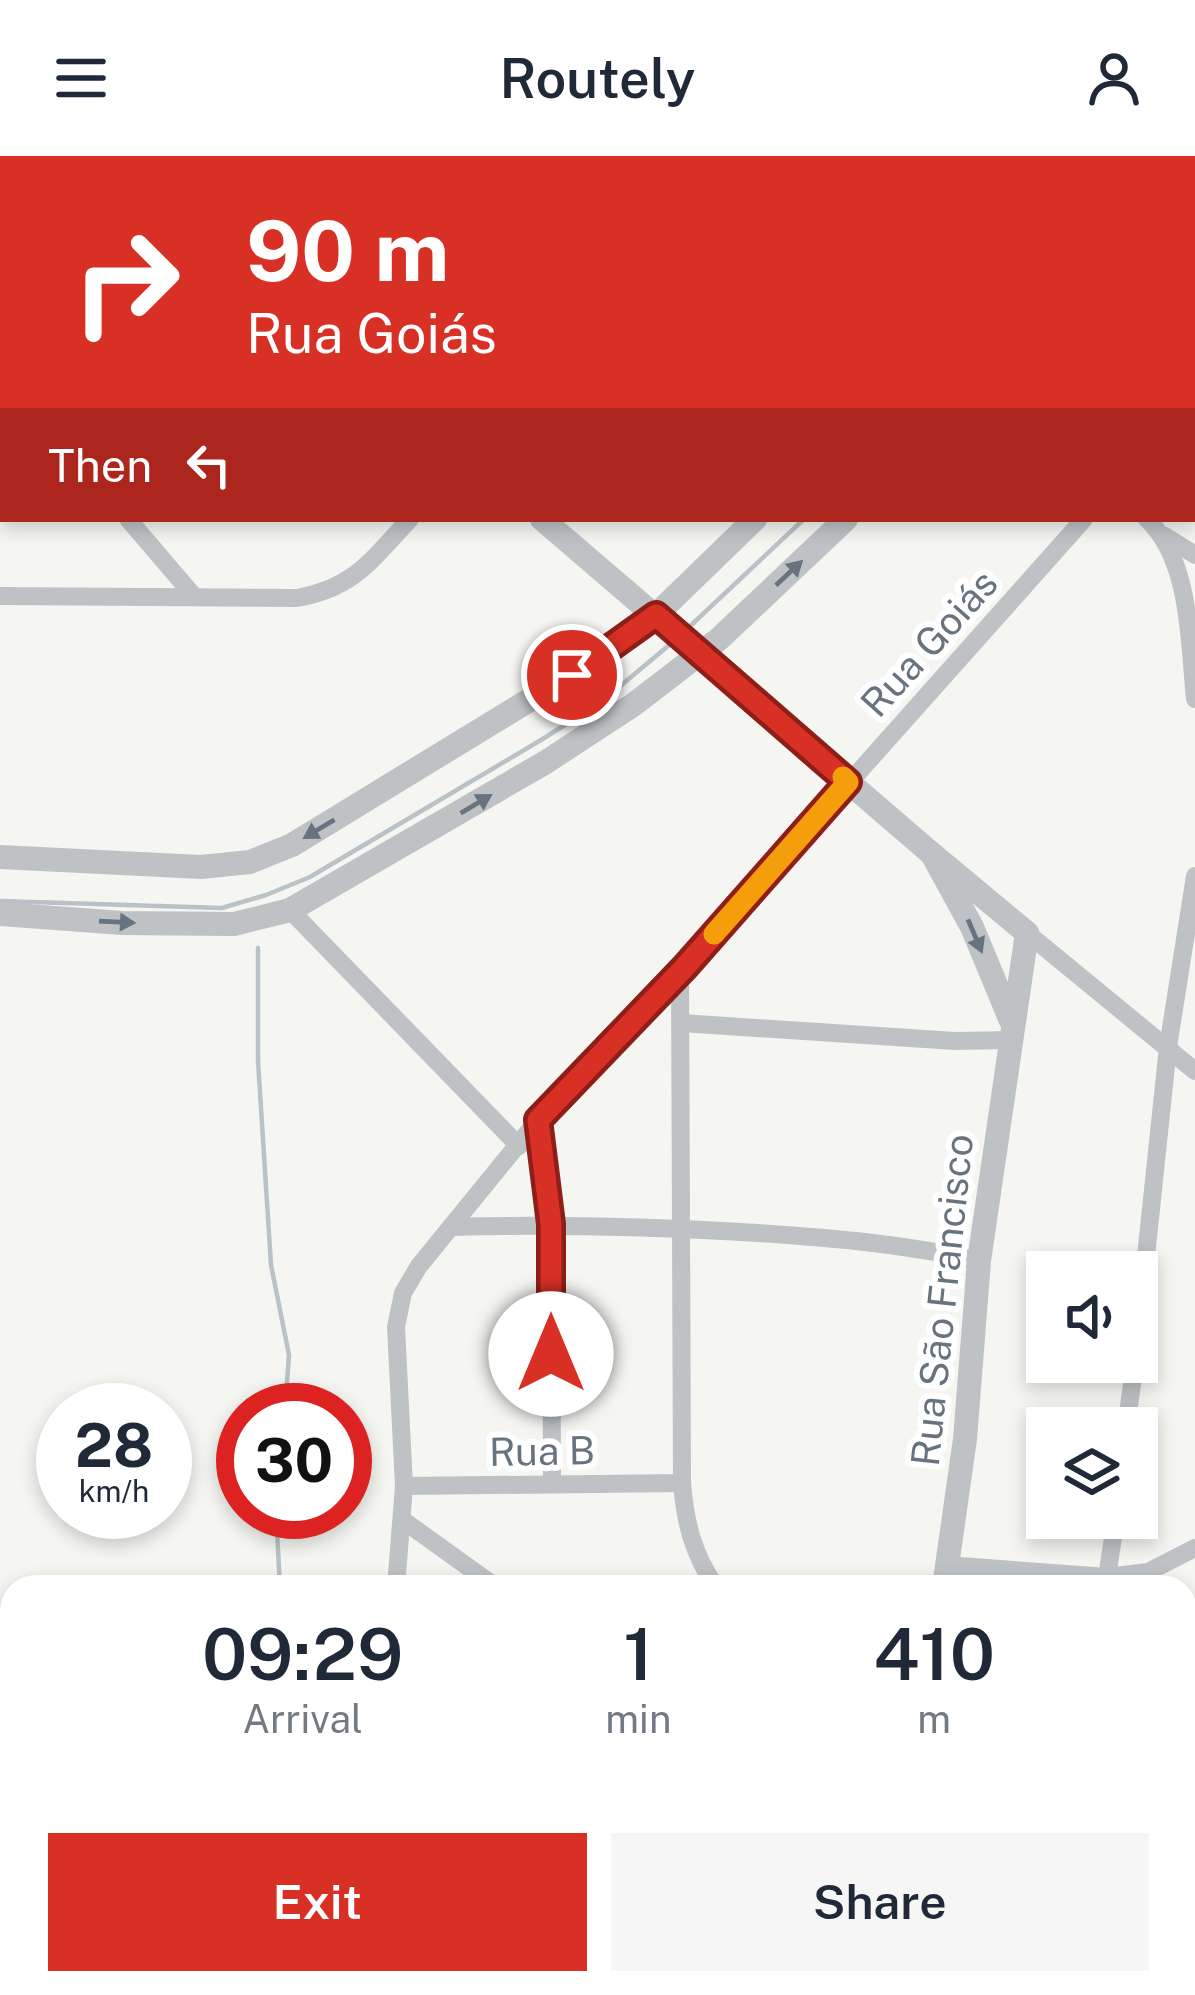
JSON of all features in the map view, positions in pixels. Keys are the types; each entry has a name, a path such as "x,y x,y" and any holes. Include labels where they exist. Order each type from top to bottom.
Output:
{"street":[{"path":"131,522 193,595"},
{"path":"0,596 297,598 336,589 351,580 407,522"},
{"path":"546,522 932,854 1195,1070"},
{"path":"0,857 201,867 250,862 292,845 661,619 752,522"},
{"path":"0,914 122,923 234,924 290,910 546,762 696,650 843,522"},
{"name":"Rua Goiás","path":"397,1575 404,1486 396,1327 403,1293 538,1120 680,971 1081,522"},
{"path":"1150,522 1195,556"},
{"path":"1165,536 1187,623 1195,699"},
{"path":"681,1023 955,1041 1010,1031 972,927 932,854"},
{"path":"1147,1251 1168,1047 1195,876"},
{"path":"290,910 519,1146"},
{"name":"Rua São Francisco","path":"945,1575 965,1439 979,1261 1027,933"},
{"path":"680,971 682,1483 686,1522 708,1575"},
{"path":"538,1120 551,1224 552,1484"},
{"path":"451,1227 680,1228 866,1242 979,1261"},
{"name":"Rua B","path":"404,1486 682,1483"},
{"path":"404,1521 479,1575"},
{"path":"1107,1575 1113,1539"},
{"path":"1152,1575 1195,1548"}],"waterway":[{"path":"687,629 801,522"},
{"path":"0,901 222,908 266,895 310,877 541,740 600,703 674,641"},
{"path":"258,948 258,1061 271,1265 289,1355 287,1383"},
{"path":"277,1539 279,1575"}],"slow traffic":[{"path":"714,934 848,782 843,777"}],"route":[{"path":"551,1354 551,1224 538,1120 685,967 848,782 656,615 572,675"}]}
